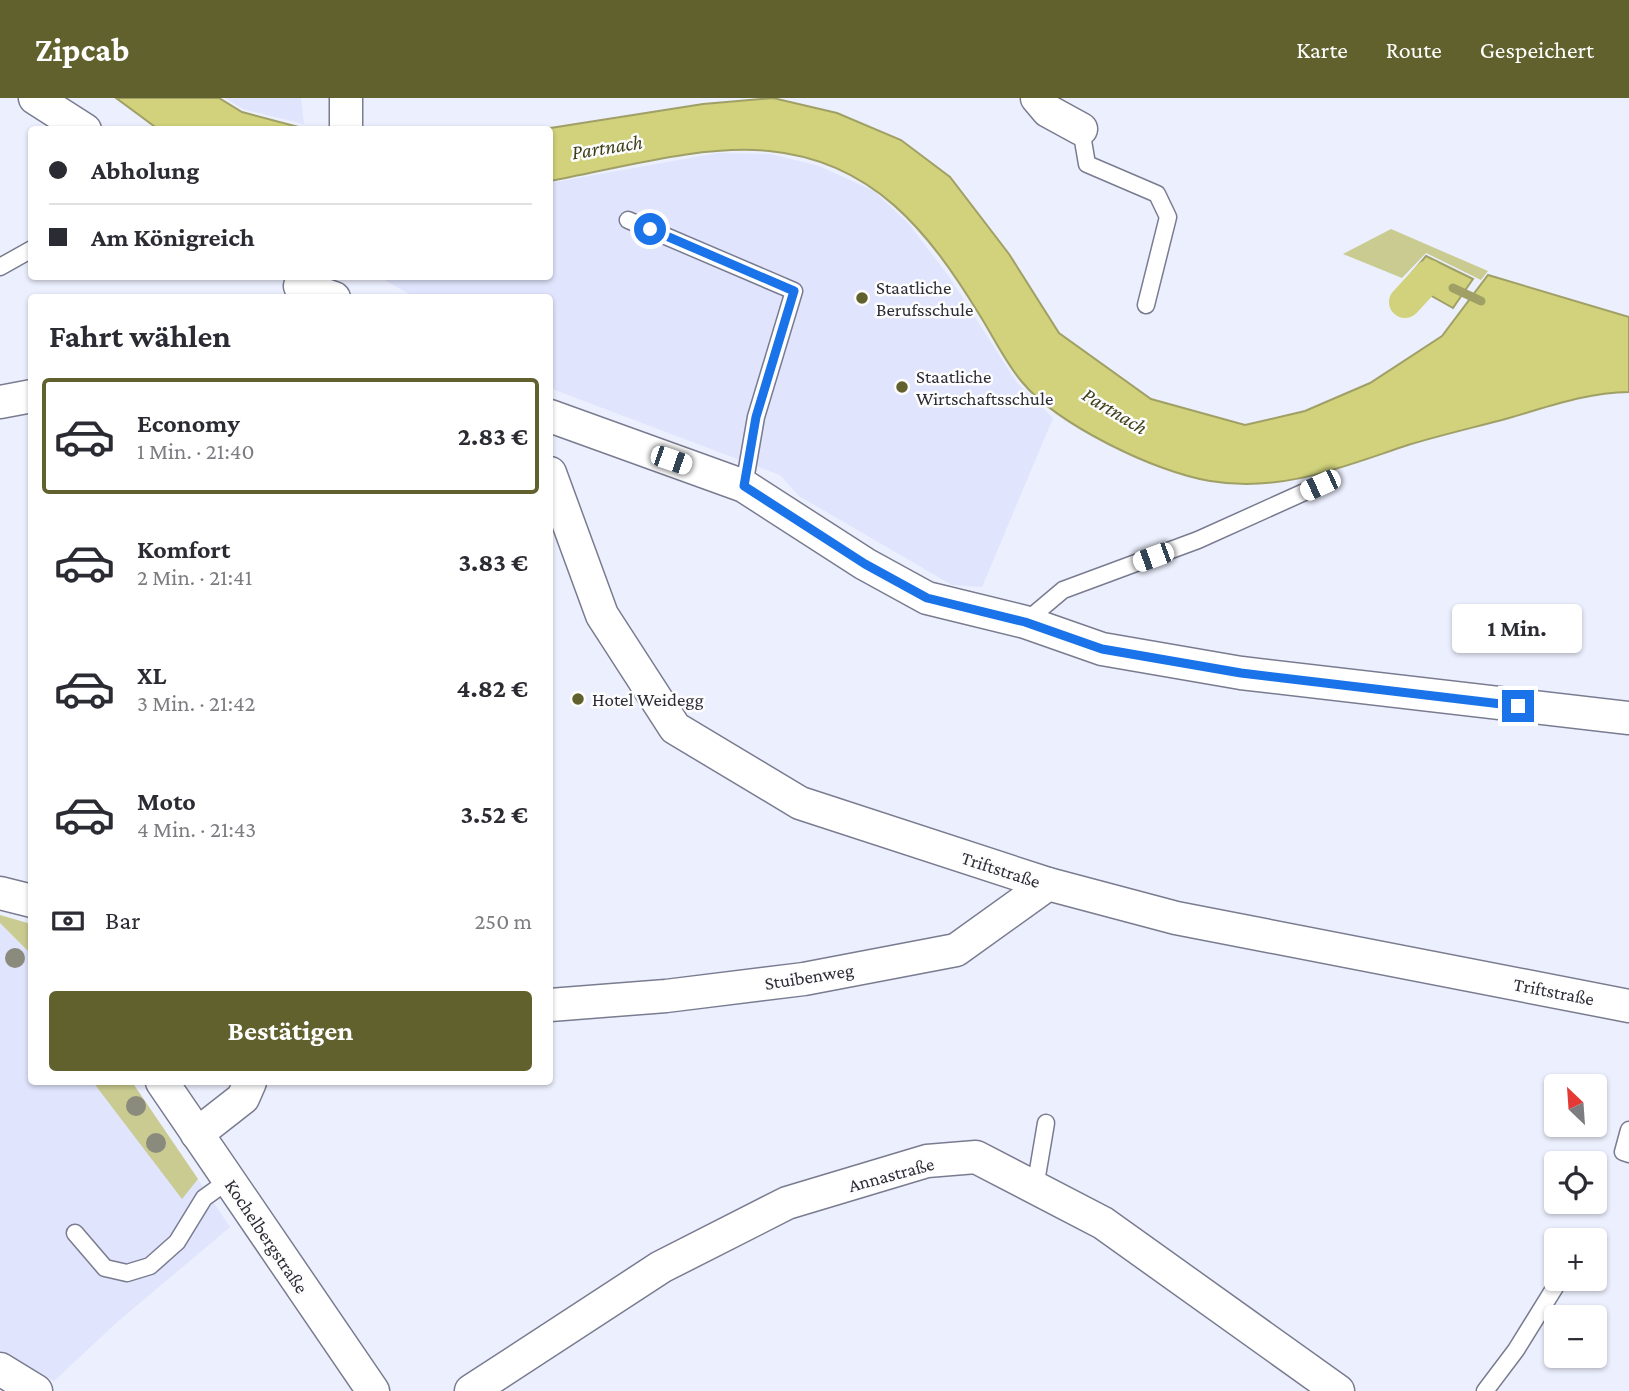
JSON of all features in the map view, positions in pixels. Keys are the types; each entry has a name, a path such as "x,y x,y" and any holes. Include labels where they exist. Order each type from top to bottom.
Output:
{"street":[{"path":"34,98 79,126"},
{"path":"1037,98 1048,111 1081,130"},
{"path":"299,287 321,294"},
{"path":"0,402 28,397"},
{"path":"553,417 744,486 865,564 927,598 1025,622 1102,649 1241,673 1629,719"},
{"name":"Triftstraße","path":"553,481 602,615 675,728 800,803 1048,884 1176,918 1629,1006"},
{"name":"Stuibenweg","path":"553,1005 667,996 804,979 956,950 1048,884"},
{"path":"0,893 28,900"},
{"name":"Kochelbergstraße","path":"164,1085 373,1391"},
{"path":"197,1134 243,1098 249,1085"},
{"name":"Annastraße","path":"471,1391 661,1267 787,1203 927,1161 976,1157 1102,1223 1338,1391"},
{"path":"0,1371 36,1391"}],"lane":[{"path":"1081,130 1087,164 1157,194 1168,217 1146,305"},
{"path":"628,220 794,291 756,417 744,486"},
{"path":"0,267 28,251"},
{"path":"1025,622 1063,590 1198,540 1320,485"},
{"path":"1035,1188 1046,1123"},
{"path":"1629,1129 1623,1152 1629,1154"},
{"path":"75,1233 106,1268 127,1273 150,1266 177,1242 204,1198 229,1180"},
{"path":"1485,1391 1516,1350 1553,1291"}],"shaded area":[{"path":"225,98 301,98 304,124 243,109"},
{"path":"718,153 770,154 819,166 874,191 908,223 950,278 1017,383 1053,418 982,587 952,585 799,496 780,475 555,390 553,294 410,294 386,281 553,280 553,182"},
{"path":"0,923 28,951 28,1085 134,1085 230,1227 116,1323 54,1381 0,1350"}],"green space":[{"path":"1391,229 1488,271 1481,280 1426,253 1402,278 1343,254"},
{"path":"0,915 28,923 28,951 0,923"},
{"path":"95,1085 134,1085 198,1179 182,1199"}],"water":[{"path":"116,98 219,98 242,112 295,126 154,126"},
{"name":"Partnach","path":"773,98 837,113 901,140 950,177 1009,254 1059,333 1151,399 1245,425 1305,411 1370,383 1442,336 1488,275 1629,317 1629,392 1568,401 1286,481 1236,484 1210,481 1162,468 1083,430 1038,398 1016,374 960,284 918,229 894,205 868,185 839,169 806,157 769,151 716,151 631,164 553,180 553,128 703,104"},
{"path":"1426,256 1473,279 1453,308 1405,281"}],"waterway":[{"path":"1405,302 1429,276"},
{"path":"1453,288 1481,301"}],"place":[{"name":"Staatliche Berufsschule","path":"862,298"},
{"name":"Staatliche Wirtschaftsschule","path":"902,387"},
{"name":"Hotel Weidegg","path":"578,699"}],"route":[{"path":"650,229 794,291 756,417 744,486 865,564 927,598 1025,622 1102,649 1241,673 1518,706"}]}
